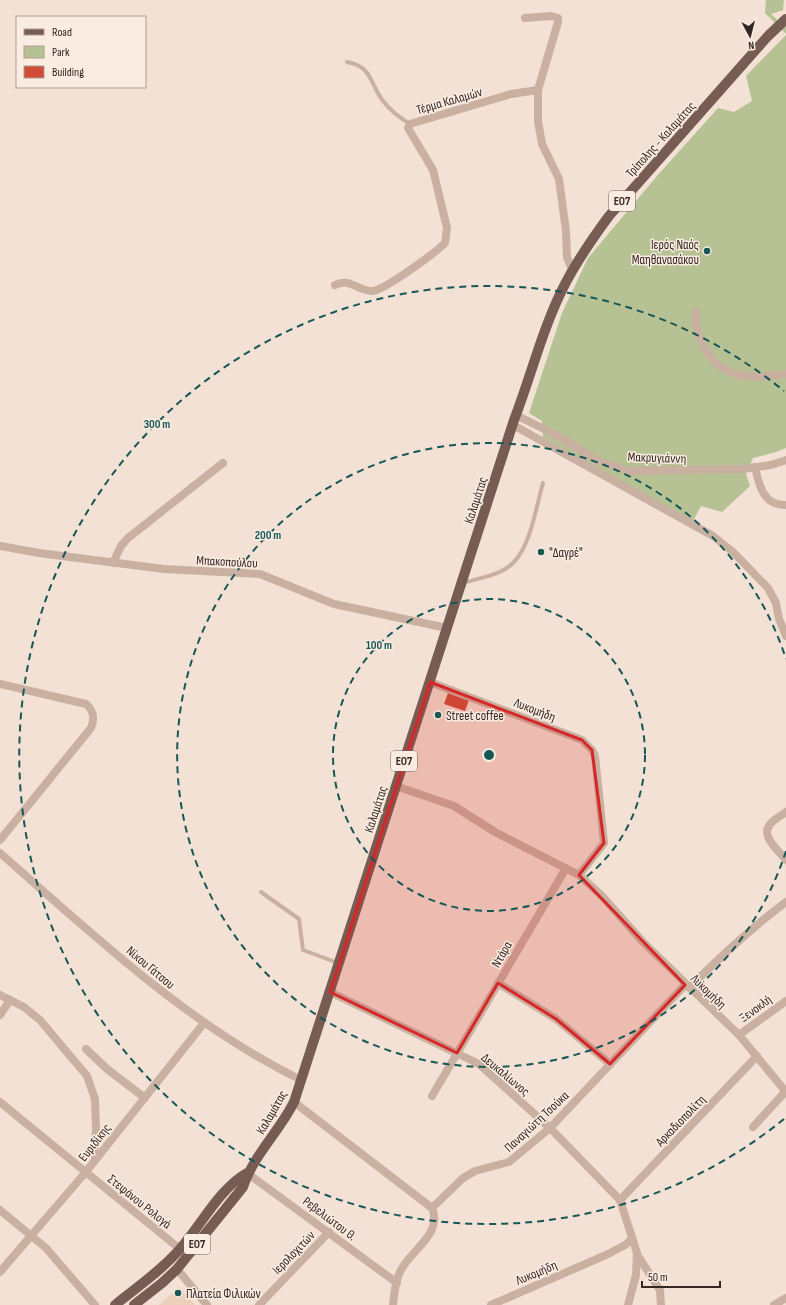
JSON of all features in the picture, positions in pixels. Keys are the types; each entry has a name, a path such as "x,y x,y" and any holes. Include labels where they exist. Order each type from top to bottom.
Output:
{"main road":[{"name":"Τρίπολης - Καλαμάτας","path":"514,420 544,333 562,289 587,246 609,216 768,36 786,19"},
{"name":"Καλαμάτας","path":"134,1305 177,1269 243,1187 247,1173 285,1118 294,1102 514,420"},
{"name":"Καλαμάτας","path":"115,1305 157,1272 180,1249 234,1180 247,1173"}],"street":[{"path":"525,18 551,16 558,18 538,90 538,129 542,144 559,179 566,231 566,257 572,270"},
{"name":"Τέρμα Καλαμών","path":"335,285 348,282 368,290 379,289 417,264 445,243 447,228 434,176 425,154 408,128 410,124 511,94 538,90"},
{"path":"696,312 695,322 699,338 710,356 720,367 739,375 747,376 760,377 786,374"},
{"path":"514,420 713,536 733,552 768,588 776,603 779,619 786,636"},
{"name":"Μακρυγιάννη","path":"514,420 558,436 598,461 630,471 755,467 771,465 786,460"},
{"path":"113,563 128,538 223,463"},
{"path":"755,467 760,488 765,497 774,504 786,505"},
{"name":"Μπακοπούλου","path":"0,546 113,563 175,570 260,574 334,604 447,628"},
{"name":"Λυκομήδη","path":"430,682 582,740 592,750 596,768 604,842 579,875"},
{"path":"0,684 86,704 91,708 94,721 91,728 0,840"},
{"name":"Λυκομήδη","path":"396,786 454,806 514,842 579,875 602,896 643,942 739,1035 786,1091 753,1127"},
{"path":"786,812 773,821 767,830 767,836 786,860"},
{"name":"Νίκου Γάτσου","path":"0,853 160,992 204,1024 269,1064 301,1080"},
{"name":"Ντάρα","path":"432,1096 566,868"},
{"name":"Παναγιώτη Τσούκα","path":"432,1208 462,1178 475,1171 509,1162 550,1128 610,1064 687,986 764,918 786,902"},
{"path":"498,983 556,1019 610,1064"},
{"name":"Δευκαλίωνος","path":"330,992 479,1064 550,1128 620,1200"},
{"path":"0,995 40,1020 89,1080 94,1099 96,1130 94,1152 95,1159"},
{"path":"0,1015 10,1000"},
{"name":"Ξενοκλή","path":"739,1035 786,1001"},
{"name":"Ευριδίκης","path":"0,1272 85,1173 204,1024"},
{"path":"86,1049 107,1069 145,1098"},
{"name":"Αρκαδιοπολίτη","path":"620,1200 757,1056"},
{"name":"Στεφάνου Ρολογά","path":"0,1102 85,1173 116,1195 180,1249"},
{"path":"294,1102 432,1208 434,1218 433,1228 399,1274 393,1305"},
{"name":"Ρεβελιώτου Θ.","path":"247,1173 397,1283"},
{"path":"620,1200 637,1254 660,1290 661,1305"},
{"path":"0,1210 32,1235 55,1257 95,1305"},
{"name":"Ιερολοχιτών","path":"259,1305 329,1232"},
{"name":"Λυκομήδη","path":"491,1305 606,1255 625,1245 632,1239"},
{"path":"628,1305 636,1275 637,1254"},
{"path":"177,1269 208,1305"},
{"path":"774,1305 786,1298"}],"lane":[{"path":"347,62 357,64 364,69 383,101 410,124"},
{"path":"462,583 481,578 512,564 525,547 544,483"},
{"path":"261,892 299,919 303,950 339,964"}],"highlighted area":[{"path":"430,682 582,740 592,750 604,843 579,875 685,985 610,1064 556,1019 498,983 457,1053 330,992"}],"green space":[{"path":"766,0 784,0 783,10 771,14 786,28 786,34 765,13"},
{"path":"786,35 786,448 753,458 746,474 750,486 722,512 701,506 692,523 543,437 542,421 529,413 562,313 588,258 657,176 718,108 734,112 752,101 746,76"}],"shaded area":[{"name":"Πλατεία Φιλικών","path":"179,1287 195,1305 159,1305 166,1299"}],"building":[{"path":"448,693 469,700 465,711 444,704"}],"place":[{"name":"Ιερός Ναός Μαηθανασάκου","path":"707,251"},
{"name":"\"Δαγρέ\"","path":"541,552"},
{"name":"Street coffee","path":"438,715"},
{"name":"Πλατεία Φιλικών","path":"178,1293"}]}
